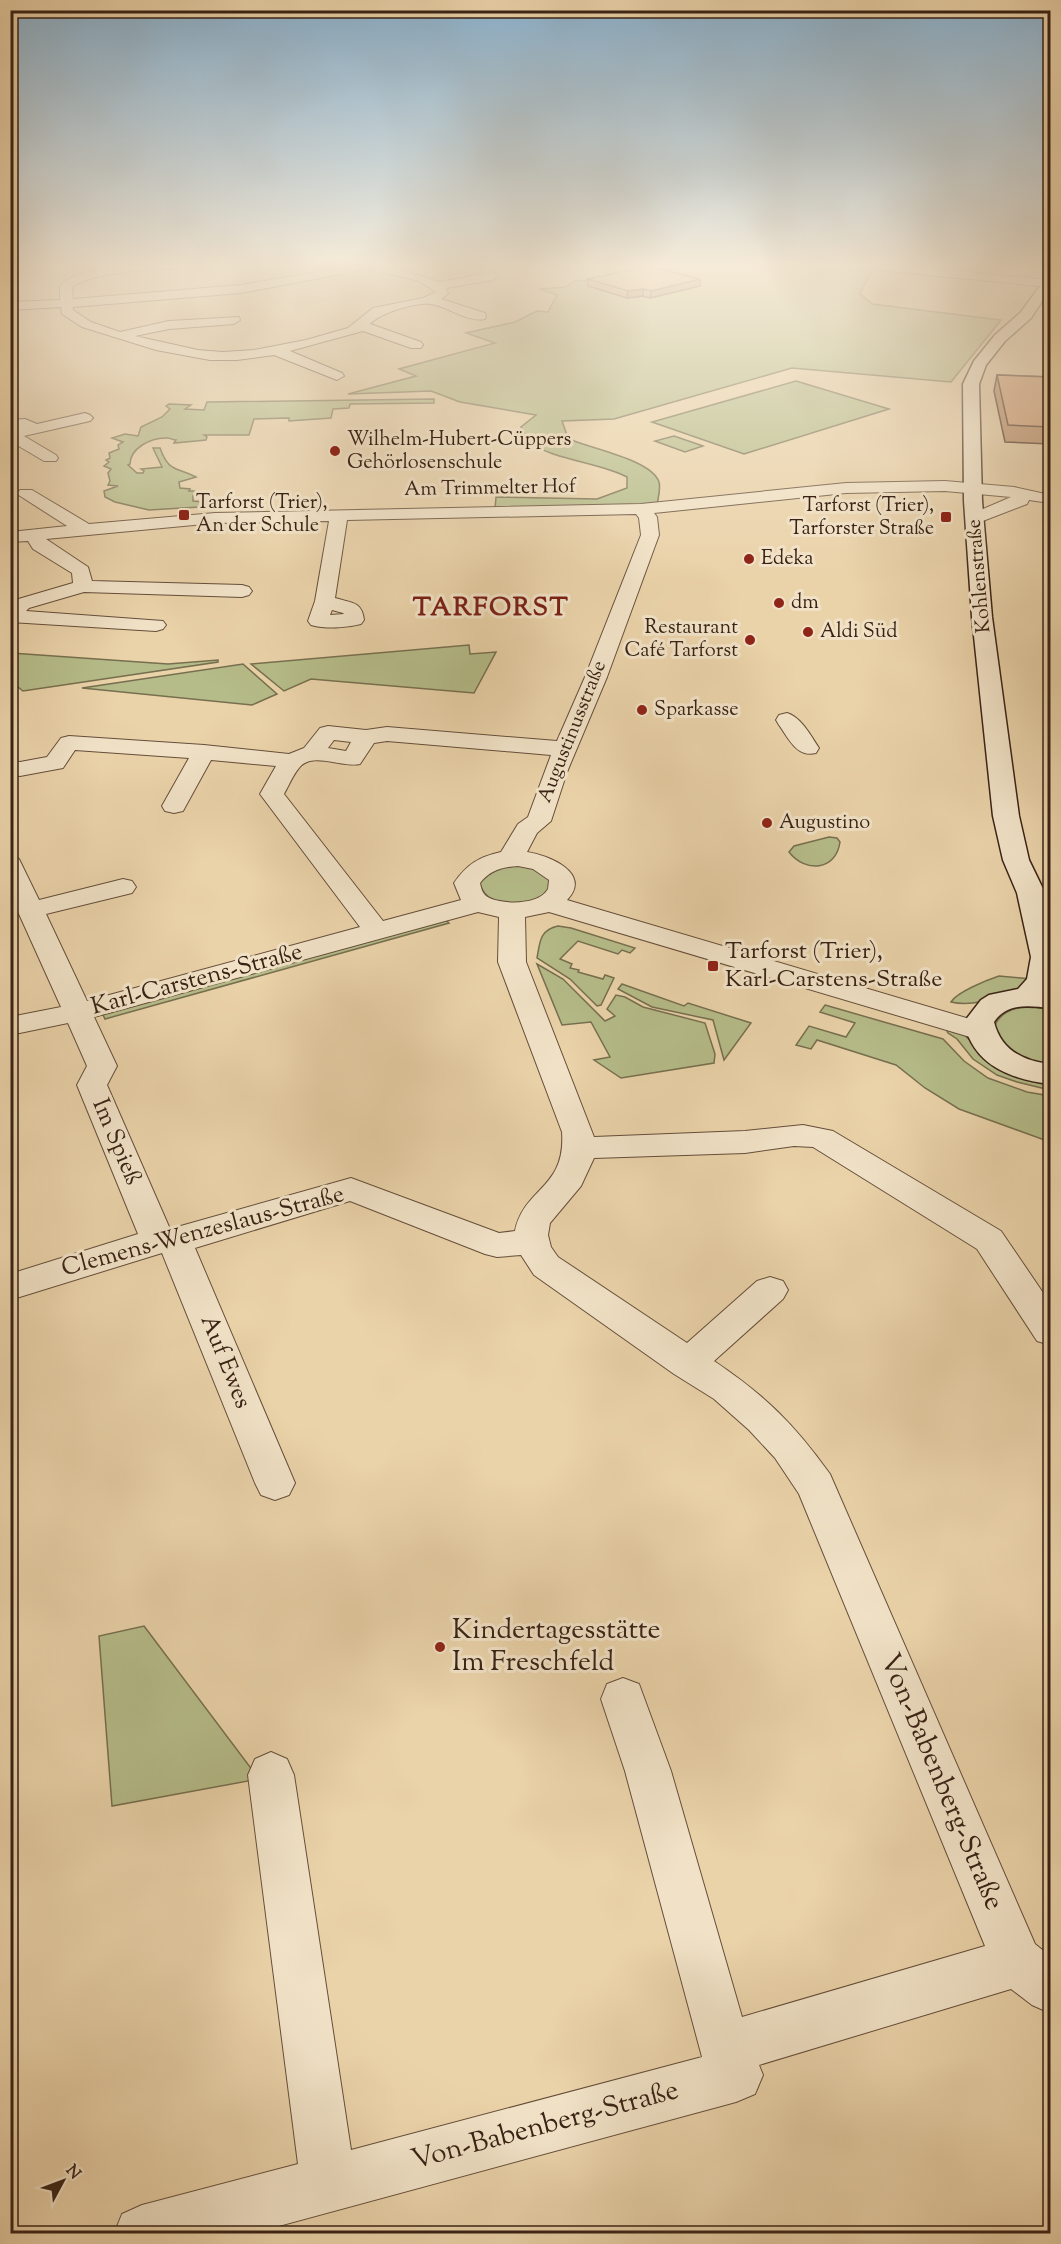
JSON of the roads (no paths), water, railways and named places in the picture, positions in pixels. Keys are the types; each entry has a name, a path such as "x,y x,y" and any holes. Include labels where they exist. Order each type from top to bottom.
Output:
{"main road":[{"name":"Kohlenstraße","path":"978,368 971,384 973,494 982,617 1006,816 1016,860 1031,893 1050,920"},
{"name":"Kohlenstraße","path":"984,1020 1004,1000 1039,998 1046,957 1031,893"},
{"path":"984,1020 983,1041 993,1052 1008,1062 1027,1070 1050,1074"}],"street":[{"path":"317,368 338,376"},
{"path":"11,434 86,418"},
{"path":"10,425 25,424 35,429"},
{"path":"11,434 50,458"},
{"name":"Am Trimmelter Hof","path":"10,537 203,518 641,509 815,490 894,489 1049,501"},
{"path":"26,494 86,530"},
{"path":"973,494 987,515 1001,505 1021,500 1049,501"},
{"name":"Augustinusstraße","path":"536,861 542,830 539,821 555,771 596,677 650,536 648,517 641,509"},
{"path":"325,601 339,514"},
{"path":"35,535 39,545 81,571 83,586"},
{"path":"10,616 22,604 83,586 242,591"},
{"path":"36,599 50,610 44,618"},
{"path":"10,616 156,625"},
{"path":"787,720 808,748"},
{"path":"14,773 56,763 95,766 107,745 352,759 366,737 387,734 565,749"},
{"path":"174,806 204,752"},
{"path":"301,757 272,794 380,929"},
{"name":"Augustinusstraße","path":"510,859 527,829 539,821"},
{"path":"514,899 562,879 553,869 536,861 510,859 481,867 471,874 514,899 635,928 718,955 861,994 895,1007 984,1020"},
{"path":"10,864 78,1012"},
{"path":"30,910 123,887"},
{"path":"514,899 512,962 578,1132 579,1148 576,1166 535,1218 530,1231 531,1242"},
{"name":"Karl-Carstens-Straße","path":"10,1026 78,1012 380,929 514,899"},
{"name":"Im Spieß","path":"78,1012 102,1066 92,1085 166,1241"},
{"path":"579,1148 657,1147 753,1141 808,1134 822,1138 989,1240 1050,1331"},
{"name":"Clemens-Wenzeslaus-Straße","path":"10,1287 351,1189 497,1245 531,1242"},
{"name":"Auf Ewes","path":"166,1241 275,1483"},
{"name":"Von-Babenberg-Straße","path":"531,1242 536,1255 546,1266 687,1364 727,1389 763,1419 789,1447 816,1486 1034,1975 725,2049"},
{"path":"687,1364 770,1290"},
{"name":"Von-Babenberg-Straße","path":"142,2234 736,2075 725,2049 648,1771 623,1699"},
{"path":"271,1775 328,2183"}],"place":[{"name":"Wilhelm-Hubert-Cüppers Gehörlosenschule","path":"335,451"},
{"name":"Tarforst (Trier), An der Schule","path":"184,515"},
{"name":"Tarforst (Trier), Tarforster Straße","path":"946,517"},
{"name":"Edeka","path":"749,559"},
{"name":"dm","path":"779,603"},
{"name":"Aldi Süd","path":"808,632"},
{"name":"Restaurant Café Tarforst","path":"750,640"},
{"name":"Sparkasse","path":"642,710"},
{"name":"Augustino","path":"767,823"},
{"name":"Tarforst (Trier), Karl-Carstens-Straße","path":"713,966"},
{"name":"Kindertagesstätte Im Freschfeld","path":"440,1647"}],"district":[{"name":"TARFORST","path":"491,608"}]}
